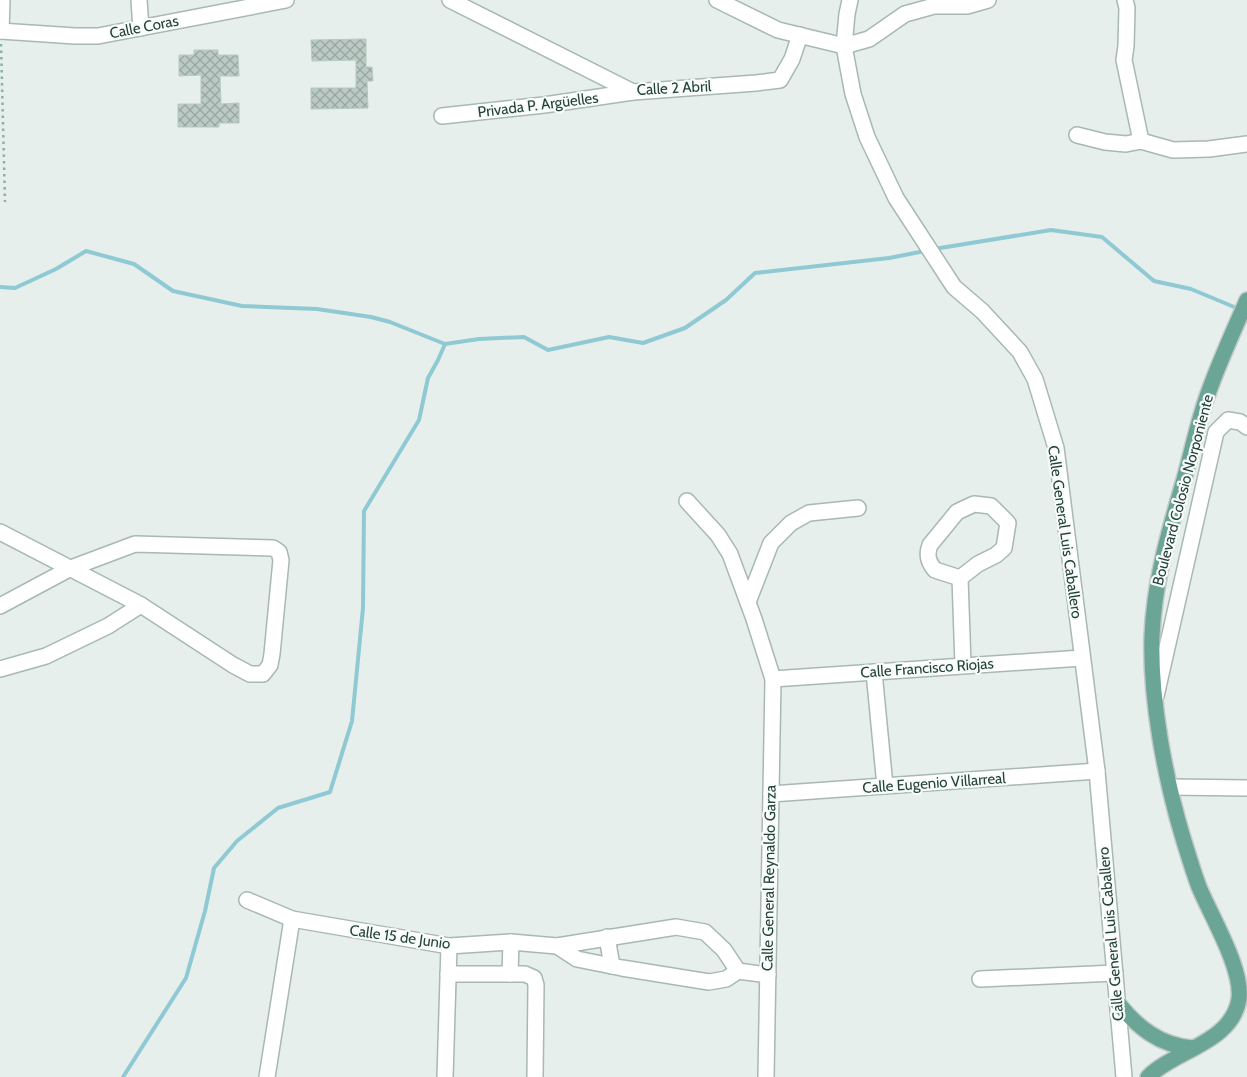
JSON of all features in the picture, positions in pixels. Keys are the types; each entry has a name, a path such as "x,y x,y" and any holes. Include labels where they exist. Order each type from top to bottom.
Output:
{"main road":[{"name":"Boulevard Colosio Norponiente","path":"1148,1077 1219,1032 1231,1018 1238,1001 1242,973 1199,885 1183,839 1163,755 1156,697 1152,637 1158,576 1195,438 1209,392 1247,300"},
{"path":"1117,1002 1128,1015 1158,1040 1174,1046 1193,1048"}],"street":[{"path":"1,31 2,0"},
{"path":"139,0 141,28"},
{"name":"Calle Coras","path":"1,31 98,36 141,28 242,4 286,0"},
{"name":"Calle 2 Abril","path":"450,0 633,92 780,80 792,59 800,36"},
{"path":"717,0 778,30 844,46 869,39 905,14 934,6 967,6 988,0"},
{"name":"Calle General Luis Caballero","path":"850,0 844,46 853,94 867,137 896,198 954,287 982,311 1020,352 1035,379 1056,448 1097,771 1124,1077"},
{"path":"1125,0 1127,8 1124,60 1141,141"},
{"name":"Privada P. Argüelles","path":"442,116 544,105 633,92"},
{"path":"1077,135 1105,142 1126,144 1141,141 1173,150 1209,149 1247,144"},
{"path":"1156,697 1216,432 1228,420 1240,422 1247,427"},
{"name":"Calle General Reynaldo Garza","path":"687,501 718,535 730,554 773,679 766,1077"},
{"path":"974,504 991,506 1008,523 1004,548 960,578 934,570 928,560 930,545 957,512 974,504"},
{"path":"748,602 771,543 792,523 809,513 858,508"},
{"path":"0,532 71,568 141,605 250,674 263,674 270,665 281,560 279,552 273,548 135,544 71,568 0,606"},
{"path":"960,578 963,665"},
{"path":"0,669 46,656 108,626 141,605"},
{"name":"Calle Francisco Riojas","path":"773,679 1082,658"},
{"path":"874,672 885,786"},
{"name":"Calle Eugenio Villarreal","path":"771,794 1097,771"},
{"path":"1171,787 1247,788"},
{"name":"Calle 15 de Junio","path":"248,900 292,919 449,946 511,942 557,946 676,927 705,932 724,950 738,970 726,979 708,982 577,959 557,946"},
{"path":"267,1077 292,919"},
{"path":"606,937 612,966"},
{"path":"510,974 511,942"},
{"path":"446,1077 449,946"},
{"path":"738,970 768,975"},
{"path":"980,979 1115,973"},
{"name":"Calle 15 de Junio","path":"448,974 525,974 534,978 536,985 535,1077"}],"path":[{"path":"1,31 5,202"}],"building":[{"path":"366,39 366,67 372,67 373,81 367,81 368,108 311,109 311,88 356,88 356,60 312,61 311,40"},
{"path":"194,50 218,50 218,55 238,55 239,76 220,76 221,104 239,103 239,123 219,123 219,127 178,127 178,104 201,104 201,75 179,76 179,55 194,55"}],"waterway":[{"path":"934,249 1051,230 1102,237 1154,281 1191,289 1239,309"},
{"path":"0,287 15,288 56,269 86,251 134,264 173,291 242,306 317,309 371,317 390,322 445,344"},
{"path":"123,1077 186,978 205,911 214,868 237,841 278,808 330,792 352,721 363,608 364,511 419,420 428,378 445,344 479,339 524,337 548,350 609,337 643,343 685,328 726,300 755,273 889,258 925,251"}]}
